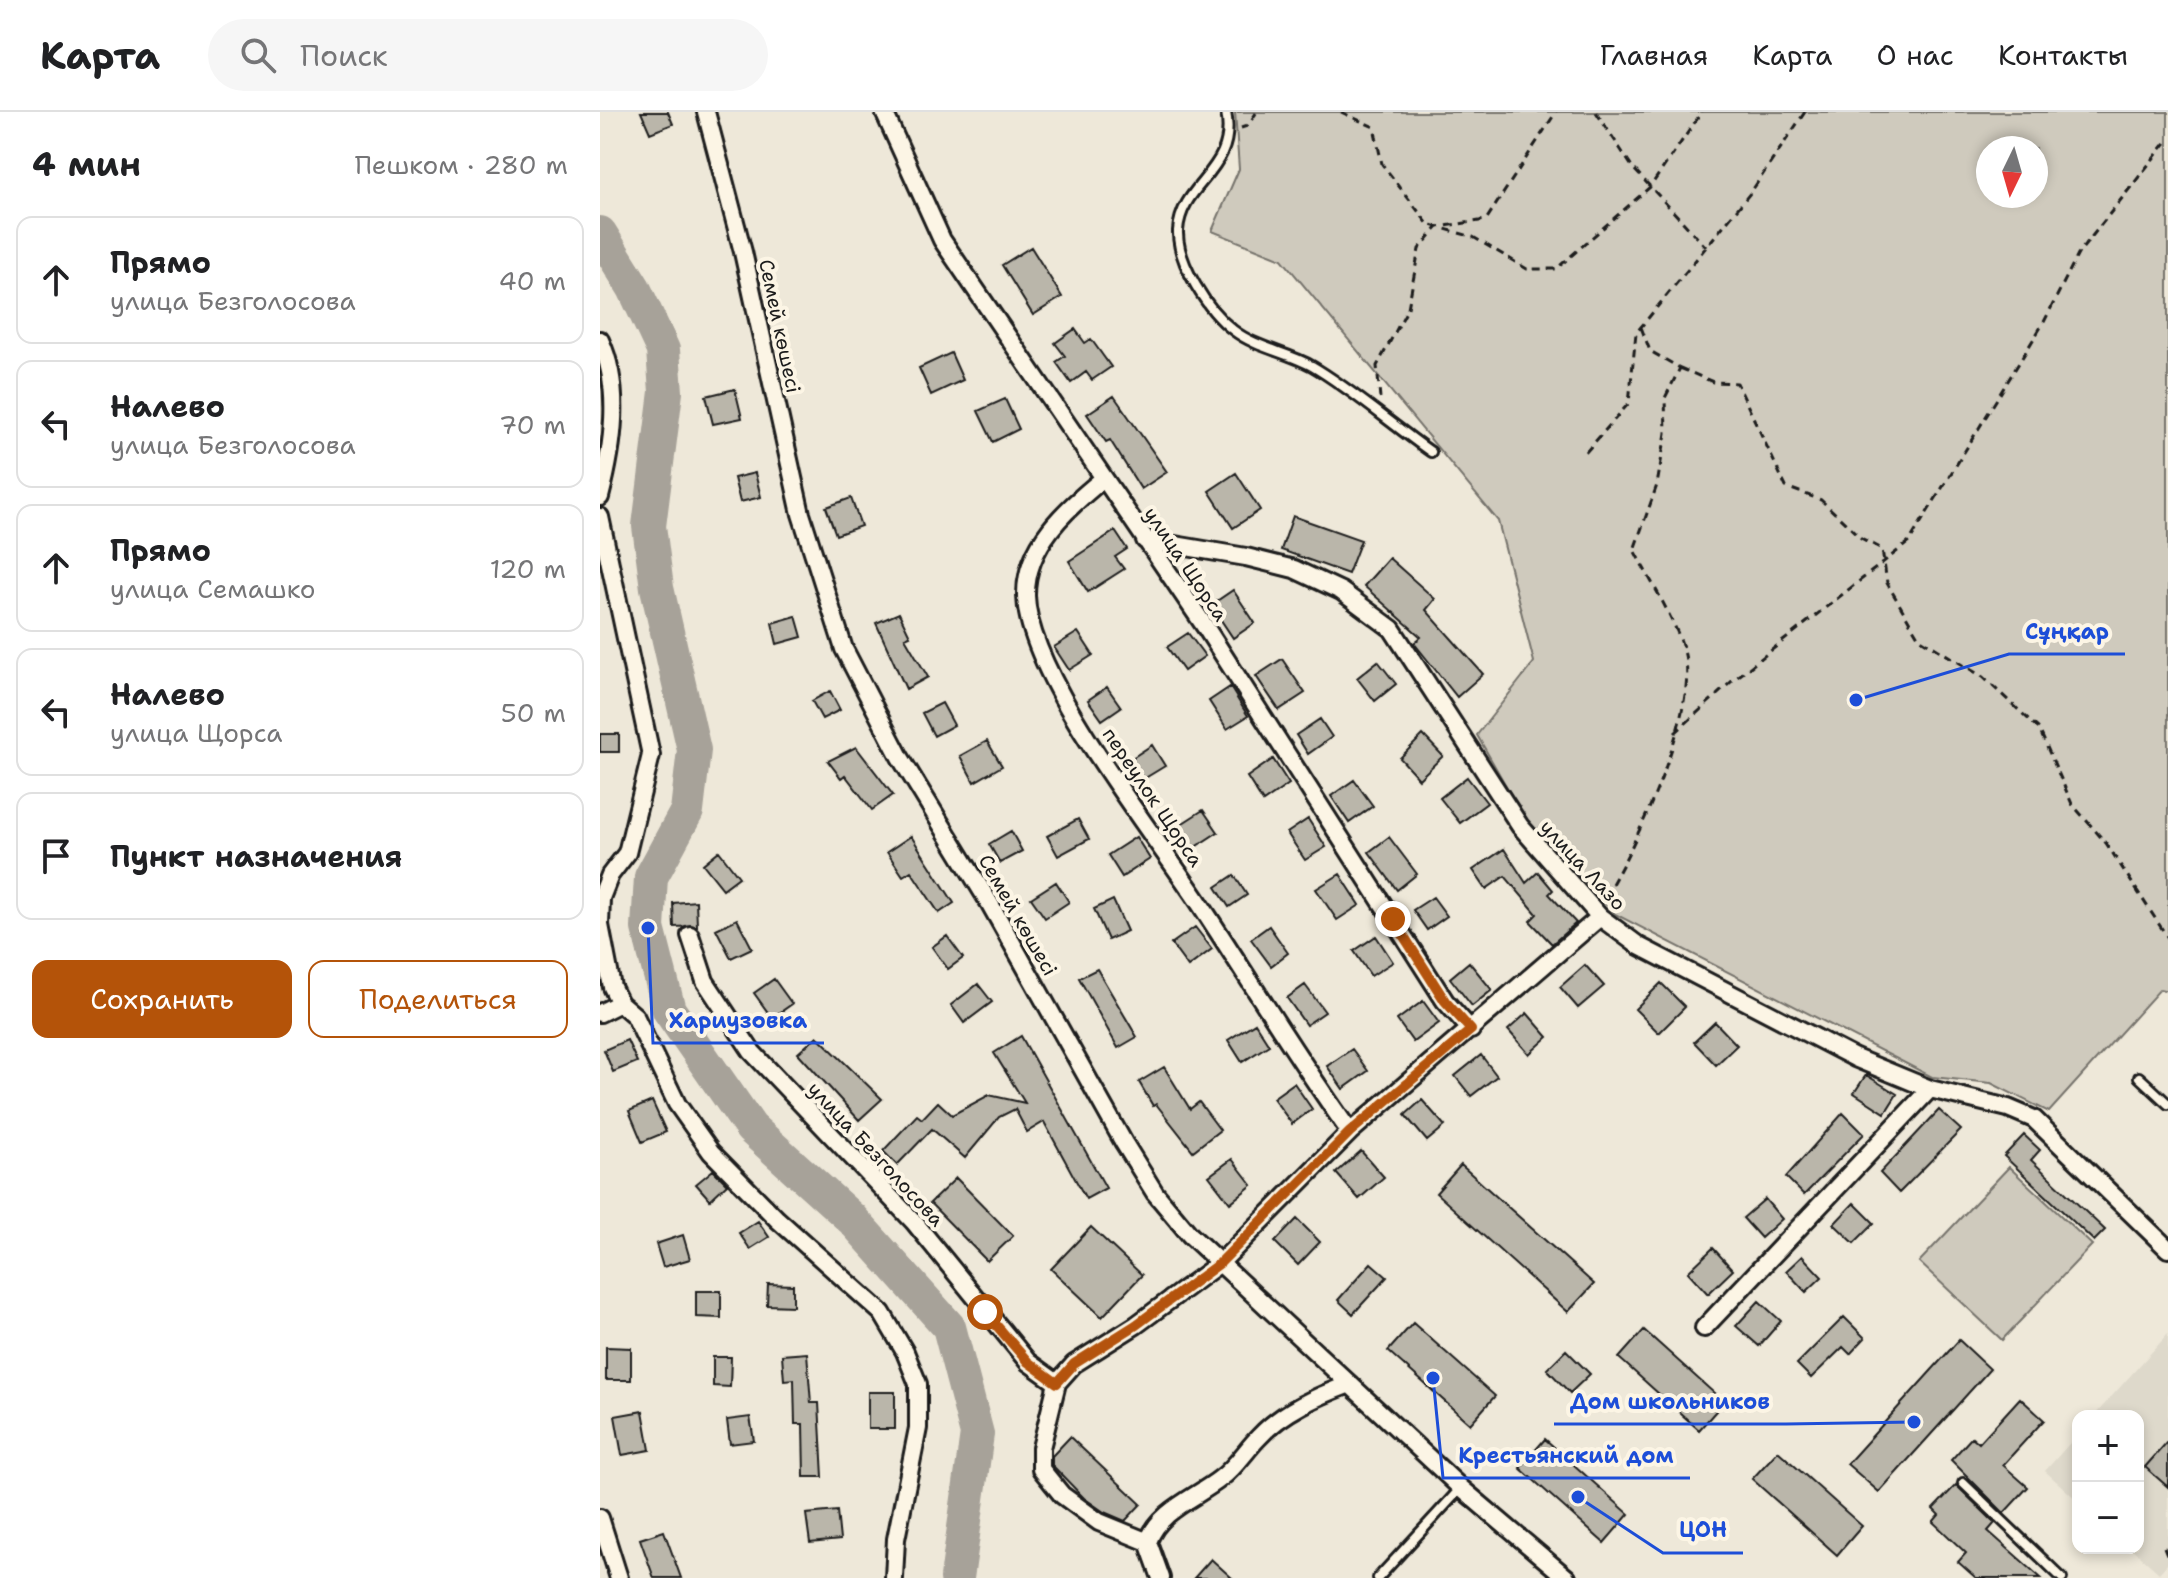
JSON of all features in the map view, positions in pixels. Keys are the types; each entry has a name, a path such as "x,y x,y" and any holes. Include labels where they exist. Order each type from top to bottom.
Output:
{"street":[{"name":"Семей көшесі","path":"706,112 743,252 801,514 844,649 900,757 990,904 1124,1143 1155,1193 1190,1235 1461,1488 1567,1578"},
{"name":"улица Щорса","path":"884,112 942,240 1145,540 1445,1001 1471,1030"},
{"path":"600,340 613,385 610,459 600,497"},
{"name":"переулок Щорса","path":"1103,479 1069,507 1034,555 1026,594 1032,636 1058,688 1102,760 1350,1132"},
{"path":"600,517 651,755 627,853 610,875 601,898 604,947 612,987 620,1003 635,1016 677,1104 711,1152 777,1219 882,1313 905,1352 918,1384 918,1428 896,1539 894,1578"},
{"name":"улица Лазо","path":"1145,540 1246,557 1294,569 1341,591 1392,629 1520,826 1598,914 1639,946 1855,1058 1930,1089 2008,1108 2034,1119 2168,1249"},
{"path":"1148,1542 1099,1522 1062,1495 1041,1469 1041,1448 1057,1383 1074,1364 1136,1325 1220,1263 1350,1132 1471,1030 1598,914"},
{"name":"улица Безголосова","path":"690,935 705,981 752,1052 914,1222 1028,1362 1057,1383"},
{"path":"600,1013 620,1003"},
{"path":"1704,1328 1930,1089"},
{"path":"1161,1578 1148,1542 1152,1531 1168,1512 1196,1499 1228,1473 1261,1434 1312,1398 1350,1384"},
{"path":"600,1518 619,1578"}],"lane":[{"path":"1226,112 1230,130 1222,158 1184,203 1178,231 1182,258 1197,288 1233,330 1312,366 1431,452"},
{"path":"2139,1077 2168,1104"},
{"path":"1963,1483 2062,1578"},
{"path":"1378,1578 1461,1488"}],"path":[{"path":"1230,130 1247,126 1257,112"},
{"path":"1341,112 1374,127 1382,164 1428,224 1473,237 1527,269 1556,269 1650,187 1702,112"},
{"path":"1383,418 1377,366 1408,308 1419,249 1438,227 1486,220 1556,112"},
{"path":"1596,112 1633,168 1706,247"},
{"path":"1586,452 1629,403 1636,333 1751,192 1805,112"},
{"path":"1675,733 1731,682 1909,542 2044,322 2078,254 2168,140"},
{"path":"1641,327 1650,351 1713,382 1737,383 1786,487 1821,500 1861,538 1882,549 1887,583 1919,638 1983,677 2039,729 2072,804 2106,843 2168,938"},
{"path":"1598,914 1628,857 1675,733 1686,660 1634,550 1657,485 1666,433 1665,398 1680,368"},
{"path":"2164,1547 2168,1557"}],"shaded area":[{"path":"1235,112 2168,112 2168,991 2160,989 2049,1112 1991,1083 1932,1077 1615,914 1525,819 1477,735 1534,662 1498,521 1282,259 1212,231 1239,169"},
{"path":"2009,1167 2092,1245 2002,1340 1919,1262"},
{"path":"2168,1334 2168,1563 2159,1573 2138,1554 2144,1554 2144,1410 2099,1410"},
{"path":"2072,1441 2072,1496 2045,1471"}],"building":[{"path":"641,112 668,112 673,124 650,133"},
{"path":"1031,247 1062,297 1033,315 1002,265"},
{"path":"1075,329 1085,343 1091,339 1111,367 1092,380 1086,372 1071,383 1056,362 1065,356 1055,343"},
{"path":"951,353 963,380 931,395 919,368"},
{"path":"735,389 742,418 713,424 706,396"},
{"path":"1114,396 1167,472 1141,489 1110,440 1106,442 1087,414"},
{"path":"1005,399 1019,429 993,442 978,411"},
{"path":"755,473 761,497 740,502 734,478"},
{"path":"1236,473 1260,510 1233,528 1209,491"},
{"path":"851,498 861,526 836,535 826,507"},
{"path":"1293,516 1361,540 1348,574 1281,550"},
{"path":"1115,531 1127,549 1115,557 1124,569 1088,592 1069,561"},
{"path":"1389,558 1435,599 1426,610 1483,674 1457,697 1414,643 1421,637 1364,586"},
{"path":"1233,590 1255,623 1233,638 1211,605"},
{"path":"899,613 910,636 905,638 928,677 906,689 876,623"},
{"path":"796,616 802,637 777,644 772,623"},
{"path":"1078,632 1093,655 1069,670 1054,647"},
{"path":"1188,633 1205,656 1184,671 1167,647"},
{"path":"1282,659 1305,693 1279,710 1256,676"},
{"path":"1378,661 1396,684 1375,701 1357,678"},
{"path":"1107,687 1121,707 1102,720 1088,700"},
{"path":"1230,687 1248,716 1227,729 1209,701"},
{"path":"830,691 840,710 822,719 812,701"},
{"path":"942,703 954,725 934,736 922,713"},
{"path":"1320,719 1332,737 1308,754 1296,735"},
{"path":"600,734 619,734 619,752 600,752"},
{"path":"1423,735 1443,756 1419,779 1400,758"},
{"path":"987,741 1002,766 974,782 960,756"},
{"path":"1152,745 1165,766 1142,780 1129,760"},
{"path":"856,747 893,795 872,810 845,775 841,778 828,761"},
{"path":"1273,759 1289,784 1263,802 1247,777"},
{"path":"1467,777 1487,803 1460,823 1440,798"},
{"path":"1354,780 1373,806 1349,823 1331,796"},
{"path":"1203,810 1218,832 1189,851 1175,828"},
{"path":"1078,819 1089,839 1058,856 1047,836"},
{"path":"1308,819 1326,847 1305,860 1287,833"},
{"path":"1011,831 1022,851 1000,863 989,844"},
{"path":"911,836 954,903 939,913 911,871 903,876 887,852"},
{"path":"1136,837 1150,859 1122,877 1108,855"},
{"path":"1389,837 1417,874 1397,890 1369,852"},
{"path":"1504,849 1526,883 1538,872 1553,890 1549,894 1576,923 1552,944 1530,921 1537,914 1505,876 1486,889 1473,870"},
{"path":"719,851 739,877 723,889 703,864"},
{"path":"1340,874 1360,905 1337,920 1316,889"},
{"path":"1234,875 1247,895 1229,907 1216,887"},
{"path":"1056,882 1069,902 1045,918 1031,898"},
{"path":"1433,897 1447,916 1427,930 1413,910"},
{"path":"1113,900 1127,931 1108,940 1094,909"},
{"path":"696,901 697,926 674,927 673,903"},
{"path":"737,919 752,948 731,958 716,929"},
{"path":"1269,926 1288,953 1271,966 1251,939"},
{"path":"1195,927 1212,949 1188,967 1171,944"},
{"path":"947,936 963,958 948,969 932,947"},
{"path":"1376,936 1393,962 1371,976 1354,951"},
{"path":"1469,962 1492,990 1472,1006 1450,978"},
{"path":"1585,965 1604,986 1578,1008 1560,987"},
{"path":"1097,969 1137,1037 1118,1048 1079,978"},
{"path":"774,979 792,1004 772,1018 754,993"},
{"path":"1661,983 1685,1007 1659,1033 1635,1009"},
{"path":"978,984 992,1002 964,1023 951,1005"},
{"path":"1305,985 1325,1012 1306,1025 1287,998"},
{"path":"1423,1001 1439,1023 1413,1042 1397,1020"},
{"path":"1527,1013 1548,1037 1529,1054 1508,1030"},
{"path":"1715,1022 1737,1045 1716,1065 1694,1042"},
{"path":"1255,1023 1269,1045 1242,1062 1228,1040"},
{"path":"817,1036 882,1099 859,1120 798,1053"},
{"path":"1021,1036 1106,1188 1086,1199 1044,1122 1027,1132 1015,1109 999,1117 965,1158 932,1129 897,1165 883,1151 917,1115 922,1119 938,1102 952,1115 989,1095 1025,1103 994,1053"},
{"path":"627,1040 637,1062 613,1072 604,1050"},
{"path":"1352,1049 1368,1071 1343,1089 1327,1066"},
{"path":"1481,1055 1497,1076 1471,1096 1455,1076"},
{"path":"1164,1067 1190,1109 1199,1102 1220,1130 1193,1151 1156,1104 1153,1106 1139,1082"},
{"path":"1866,1075 1897,1094 1885,1113 1854,1093"},
{"path":"1294,1083 1312,1109 1292,1124 1273,1098"},
{"path":"1422,1100 1445,1126 1427,1141 1405,1115"},
{"path":"652,1101 666,1132 642,1142 629,1111"},
{"path":"1939,1110 1961,1130 1899,1193 1880,1173"},
{"path":"1843,1113 1864,1134 1804,1195 1786,1177"},
{"path":"2024,1135 2040,1150 2031,1160 2105,1230 2094,1241 2004,1156"},
{"path":"1361,1151 1384,1177 1359,1199 1336,1173"},
{"path":"1232,1159 1252,1185 1230,1203 1209,1176"},
{"path":"1461,1165 1594,1284 1568,1312 1436,1193"},
{"path":"713,1170 727,1184 710,1200 696,1184"},
{"path":"956,1178 1013,1236 987,1261 930,1203"},
{"path":"1765,1199 1782,1219 1761,1238 1743,1218"},
{"path":"1854,1203 1874,1223 1854,1243 1834,1224"},
{"path":"1297,1219 1320,1242 1298,1265 1275,1242"},
{"path":"758,1221 769,1237 750,1249 739,1233"},
{"path":"1091,1227 1142,1275 1102,1317 1051,1269"},
{"path":"683,1235 690,1259 663,1267 656,1244"},
{"path":"1713,1248 1733,1270 1708,1294 1688,1272"},
{"path":"1802,1256 1822,1277 1806,1292 1786,1271"},
{"path":"1371,1263 1387,1277 1353,1314 1338,1300"},
{"path":"768,1284 793,1285 793,1306 767,1305"},
{"path":"696,1291 721,1291 721,1318 696,1317"},
{"path":"1759,1301 1781,1321 1759,1346 1736,1326"},
{"path":"1844,1317 1865,1338 1850,1354 1843,1347 1811,1378 1797,1364"},
{"path":"1413,1323 1495,1396 1470,1424 1388,1351"},
{"path":"1644,1330 1724,1402 1699,1430 1619,1358"},
{"path":"1959,1340 1990,1369 1879,1492 1847,1464"},
{"path":"606,1347 631,1348 631,1380 606,1380"},
{"path":"1566,1350 1590,1374 1570,1393 1547,1369"},
{"path":"807,1353 811,1403 819,1403 823,1477 804,1477 803,1424 795,1424 794,1379 784,1380 782,1355"},
{"path":"713,1357 731,1357 730,1387 713,1386"},
{"path":"868,1392 895,1392 895,1429 868,1429"},
{"path":"2020,1398 2044,1420 2003,1465 2028,1487 2004,1513 1951,1460 1972,1437 1979,1443"},
{"path":"643,1411 650,1450 622,1455 615,1416"},
{"path":"750,1417 754,1441 730,1444 727,1420"},
{"path":"1070,1437 1141,1504 1125,1521 1104,1512 1084,1498 1052,1465 1052,1456"},
{"path":"1545,1439 1629,1514 1604,1543 1520,1468"},
{"path":"2168,1441 2168,1487 2145,1467"},
{"path":"1778,1451 1862,1526 1837,1555 1752,1479"},
{"path":"1956,1485 1995,1523 1988,1531 2041,1578 1976,1578 1958,1562 1966,1553 1933,1522 1939,1515 1933,1509"},
{"path":"837,1511 840,1540 810,1543 806,1514"},
{"path":"664,1531 681,1578 654,1578 640,1539"},
{"path":"1211,1559 1232,1578 1194,1578"}],"waterway":[{"path":"600,233 634,288 663,350 666,392 649,526 657,588 694,750 687,811 651,877 648,928 669,1010 751,1128 852,1219 949,1327 977,1434 957,1578"}],"place":[{"name":"Сұңқар","path":"1856,700"},
{"name":"Хариузовка","path":"648,928"},
{"name":"Крестьянский дом","path":"1433,1378"},
{"name":"Дом школьников","path":"1914,1422"},
{"name":"ЦОН","path":"1578,1497"}],"route":[{"path":"985,1312 1028,1362 1057,1383 1074,1364 1136,1325 1220,1263 1350,1132 1471,1030 1445,1001 1393,919"}]}
